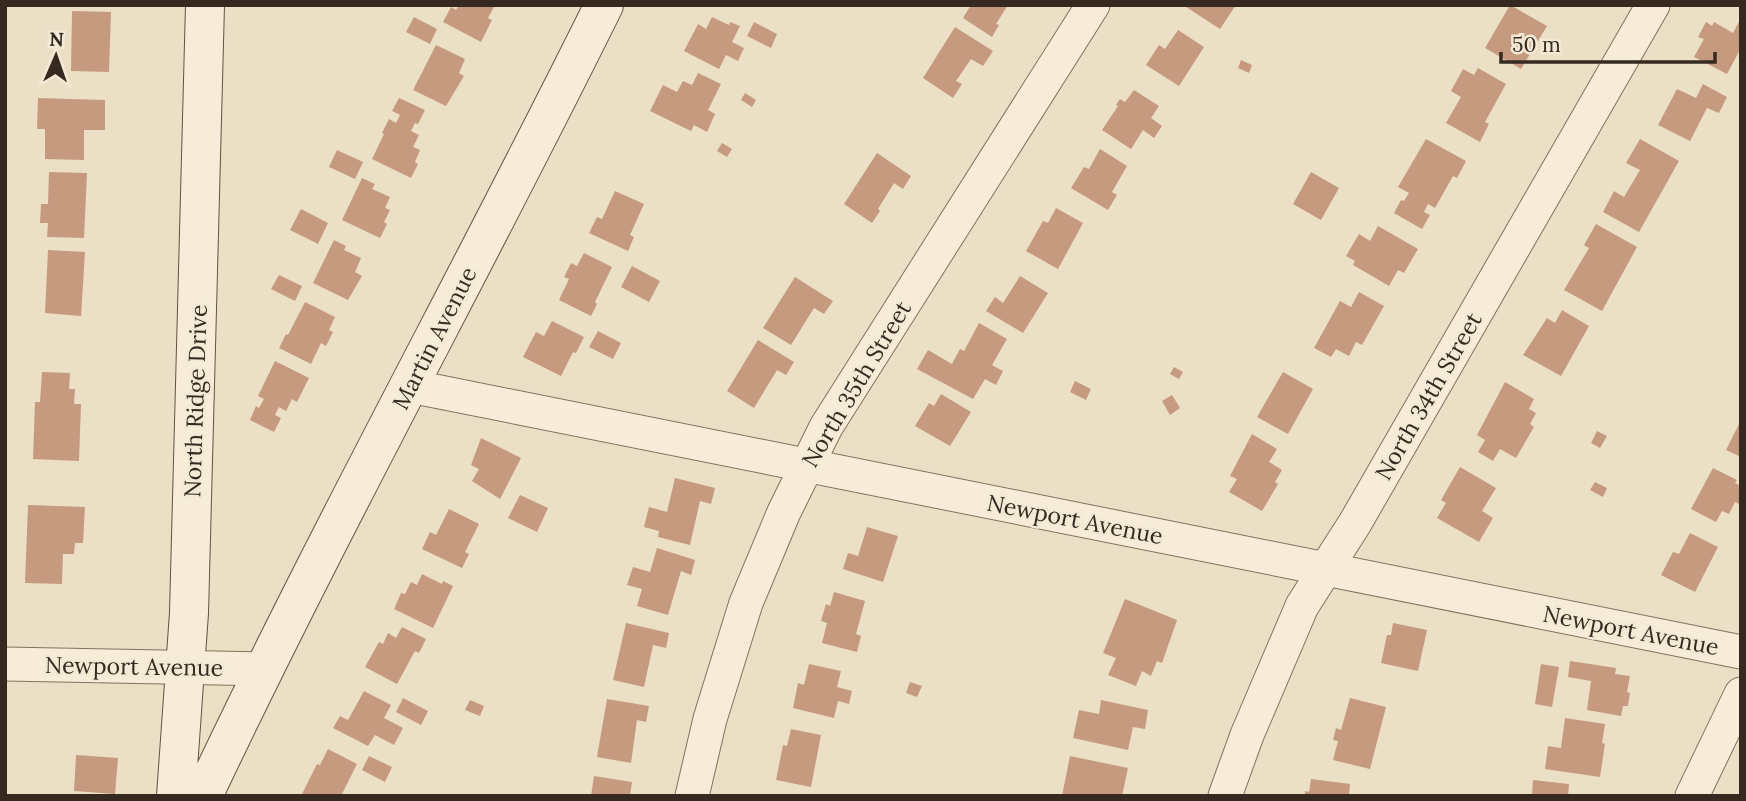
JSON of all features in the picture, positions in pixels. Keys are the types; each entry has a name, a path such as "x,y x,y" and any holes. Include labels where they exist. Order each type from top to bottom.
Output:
{"main road":[{"name":"North Ridge Drive","path":"176,796 186,667 205,5"},
{"name":"Martin Avenue","path":"203,796 263,669 604,5"}],"street":[{"name":"North 35th Street","path":"692,796 710,719 746,603 784,512 826,427 1093,5"},
{"name":"North 34th Street","path":"1225,796 1247,735 1302,606 1355,523 1653,5"},
{"name":"Newport Avenue","path":"410,386 1741,652"},
{"name":"Newport Avenue","path":"5,664 263,669"},
{"path":"1692,796 1741,694"}],"building":[{"path":"459,5 495,5 488,18 492,20 481,42 443,22 451,7 456,10"},
{"path":"971,5 1008,5 996,24 999,25 992,37 963,18"},
{"path":"1183,5 1236,5 1220,29"},
{"path":"1510,5 1547,26 1521,69 1485,48"},
{"path":"72,11 111,12 109,72 71,71"},
{"path":"414,17 437,29 430,44 406,32"},
{"path":"712,17 729,25 730,22 740,26 732,42 744,48 738,61 726,55 719,69 684,51 698,24 706,29"},
{"path":"1741,18 1741,48 1727,74 1694,57 1704,39 1698,37 1706,22 1712,26 1714,22 1733,33"},
{"path":"754,22 777,34 771,48 747,36"},
{"path":"955,27 993,51 983,66 971,59 956,81 962,84 953,98 923,78"},
{"path":"1178,30 1204,47 1179,86 1146,65 1159,45 1165,49"},
{"path":"436,45 465,59 459,73 464,76 446,106 413,90"},
{"path":"1241,60 1252,65 1249,73 1238,68"},
{"path":"1478,68 1506,84 1485,122 1489,124 1480,142 1446,123 1461,97 1451,91 1463,69 1474,75"},
{"path":"698,73 721,84 708,110 715,114 707,132 694,125 691,131 650,111 663,85 677,92 683,81 692,85"},
{"path":"1703,84 1727,97 1719,113 1707,108 1690,141 1658,125 1677,89 1696,98"},
{"path":"1134,90 1159,106 1151,118 1162,126 1154,138 1143,130 1131,149 1102,130 1120,99 1125,102"},
{"path":"745,93 756,100 752,107 741,100"},
{"path":"38,98 105,100 105,130 84,130 84,160 45,159 45,129 37,129"},
{"path":"399,98 425,110 411,131 419,135 413,147 420,150 415,162 418,164 411,178 372,159 389,119 396,123 400,115 392,111"},
{"path":"1426,139 1466,161 1457,178 1453,176 1435,208 1428,204 1424,212 1430,215 1422,229 1394,213 1401,200 1404,201 1409,193 1398,187"},
{"path":"1640,139 1679,161 1639,232 1603,212 1614,191 1624,197 1640,170 1626,163"},
{"path":"722,143 732,149 727,157 717,151"},
{"path":"1100,149 1127,166 1112,192 1117,195 1108,210 1071,188 1084,167 1089,169"},
{"path":"337,150 363,162 355,179 329,167"},
{"path":"877,153 911,176 903,189 894,183 872,223 844,204"},
{"path":"49,172 87,173 84,238 47,237 48,223 40,223 41,204 48,204"},
{"path":"1311,172 1339,188 1321,220 1293,204"},
{"path":"362,178 375,184 372,189 390,197 385,208 390,210 384,222 387,224 380,238 342,220"},
{"path":"615,191 644,204 630,235 634,237 628,251 589,233 597,217 602,219"},
{"path":"1056,208 1083,223 1058,269 1026,251 1043,221 1048,223"},
{"path":"301,209 328,223 318,244 290,230"},
{"path":"1596,224 1637,247 1602,311 1564,290 1589,248 1584,245"},
{"path":"1378,226 1418,249 1404,273 1398,270 1389,286 1353,265 1355,261 1346,256 1359,234 1370,241"},
{"path":"334,240 346,246 344,250 361,258 355,272 362,276 348,300 313,283"},
{"path":"48,250 85,252 81,316 45,313"},
{"path":"584,253 612,267 591,316 559,300 569,279 564,277 571,263 577,266"},
{"path":"632,266 660,281 649,302 621,287"},
{"path":"279,275 302,286 295,301 271,289"},
{"path":"1020,276 1048,293 1023,333 986,311 995,297 1003,303"},
{"path":"795,277 833,301 824,314 814,308 791,345 763,328"},
{"path":"1359,292 1384,306 1362,345 1356,342 1349,356 1336,349 1331,357 1314,348 1340,301 1351,307"},
{"path":"305,302 335,317 329,330 333,332 326,346 321,343 311,364 279,348"},
{"path":"1562,310 1589,326 1561,376 1523,355 1547,318 1555,323"},
{"path":"552,321 584,337 561,376 523,357 536,332 544,336"},
{"path":"979,323 1007,339 992,365 1003,371 996,385 985,379 973,399 917,369 928,350 952,364 960,349 964,351"},
{"path":"598,331 621,343 613,359 589,347"},
{"path":"758,340 794,362 786,375 777,370 754,408 727,391"},
{"path":"275,361 309,378 297,402 292,399 286,411 279,407 275,415 281,418 274,432 250,420 256,406 259,408 264,399 258,396"},
{"path":"1174,367 1183,372 1179,379 1170,374"},
{"path":"42,372 70,373 69,389 75,389 74,404 81,404 79,461 33,459 35,402 40,402"},
{"path":"1283,372 1313,389 1288,434 1257,417"},
{"path":"1075,381 1091,389 1086,400 1070,392"},
{"path":"1505,382 1534,399 1529,409 1536,413 1530,424 1534,427 1516,458 1500,449 1493,461 1478,452 1485,440 1477,435"},
{"path":"941,394 971,412 950,446 915,426 929,403 934,406"},
{"path":"1172,395 1180,408 1170,415 1162,401"},
{"path":"1741,420 1741,457 1726,450"},
{"path":"1597,431 1607,436 1600,448 1591,443"},
{"path":"1252,434 1277,449 1269,462 1282,470 1275,482 1278,484 1262,511 1229,492 1237,479 1230,476"},
{"path":"481,438 521,458 500,499 472,481 479,469 471,465"},
{"path":"1460,467 1496,488 1482,511 1493,518 1479,542 1437,518 1446,503 1441,500"},
{"path":"1713,468 1737,480 1735,483 1741,486 1739,504 1735,502 1729,514 1722,511 1716,522 1691,509"},
{"path":"675,478 715,488 711,504 700,501 690,545 658,537 659,531 644,527 649,507 667,512"},
{"path":"1595,482 1607,488 1603,497 1590,490"},
{"path":"520,495 548,508 537,532 508,518"},
{"path":"28,505 85,507 83,543 75,543 74,554 63,554 62,584 25,583"},
{"path":"449,509 479,524 465,552 469,554 462,568 422,549 430,532 436,535"},
{"path":"867,527 898,536 883,582 843,569 848,553 858,556"},
{"path":"1690,533 1718,547 1695,592 1661,575 1673,552 1679,554"},
{"path":"657,548 695,560 691,575 681,571 668,615 637,606 642,589 627,585 633,567 650,572"},
{"path":"422,574 442,584 443,581 453,586 433,628 394,609 401,593 405,594 411,582 417,585"},
{"path":"834,592 865,601 856,634 861,636 857,652 822,643 827,623 821,621 826,604 830,606"},
{"path":"1125,599 1177,620 1162,663 1157,661 1151,676 1142,671 1136,686 1108,675 1116,658 1103,653"},
{"path":"626,623 669,633 666,648 653,645 644,687 613,680"},
{"path":"1393,623 1427,630 1418,671 1381,663 1387,635 1391,635"},
{"path":"402,627 426,639 419,653 415,651 397,684 365,667 379,642 383,644 388,633 396,638"},
{"path":"1570,661 1616,668 1615,674 1630,676 1628,706 1623,706 1621,716 1587,710 1591,681 1568,677"},
{"path":"809,664 841,671 837,687 852,691 849,704 838,701 834,718 793,708 798,683 804,685"},
{"path":"1541,664 1559,667 1552,707 1535,704"},
{"path":"910,682 922,686 917,697 906,693"},
{"path":"364,691 391,705 384,718 403,728 394,745 375,735 368,746 333,728 340,716 348,720"},
{"path":"403,698 428,711 421,725 396,712"},
{"path":"1350,698 1386,707 1370,769 1333,760 1338,741 1333,740 1336,728 1341,730"},
{"path":"607,699 649,706 646,722 637,720 631,763 597,757"},
{"path":"470,700 484,706 480,716 465,710"},
{"path":"1101,700 1148,710 1145,729 1133,727 1128,750 1073,738 1079,710 1099,714"},
{"path":"1565,718 1605,724 1600,777 1545,769 1548,746 1561,748"},
{"path":"791,729 821,735 811,787 776,780 783,745 787,746"},
{"path":"328,749 357,764 341,796 302,794 317,764 320,765"},
{"path":"76,755 118,758 115,794 74,791"},
{"path":"369,756 392,767 385,782 362,770"},
{"path":"1070,756 1128,768 1122,796 1062,796"},
{"path":"594,776 632,782 630,796 591,796"},
{"path":"1311,779 1350,784 1349,796 1305,796 1305,791 1309,792"},
{"path":"1533,780 1569,784 1568,796 1532,796"}]}
